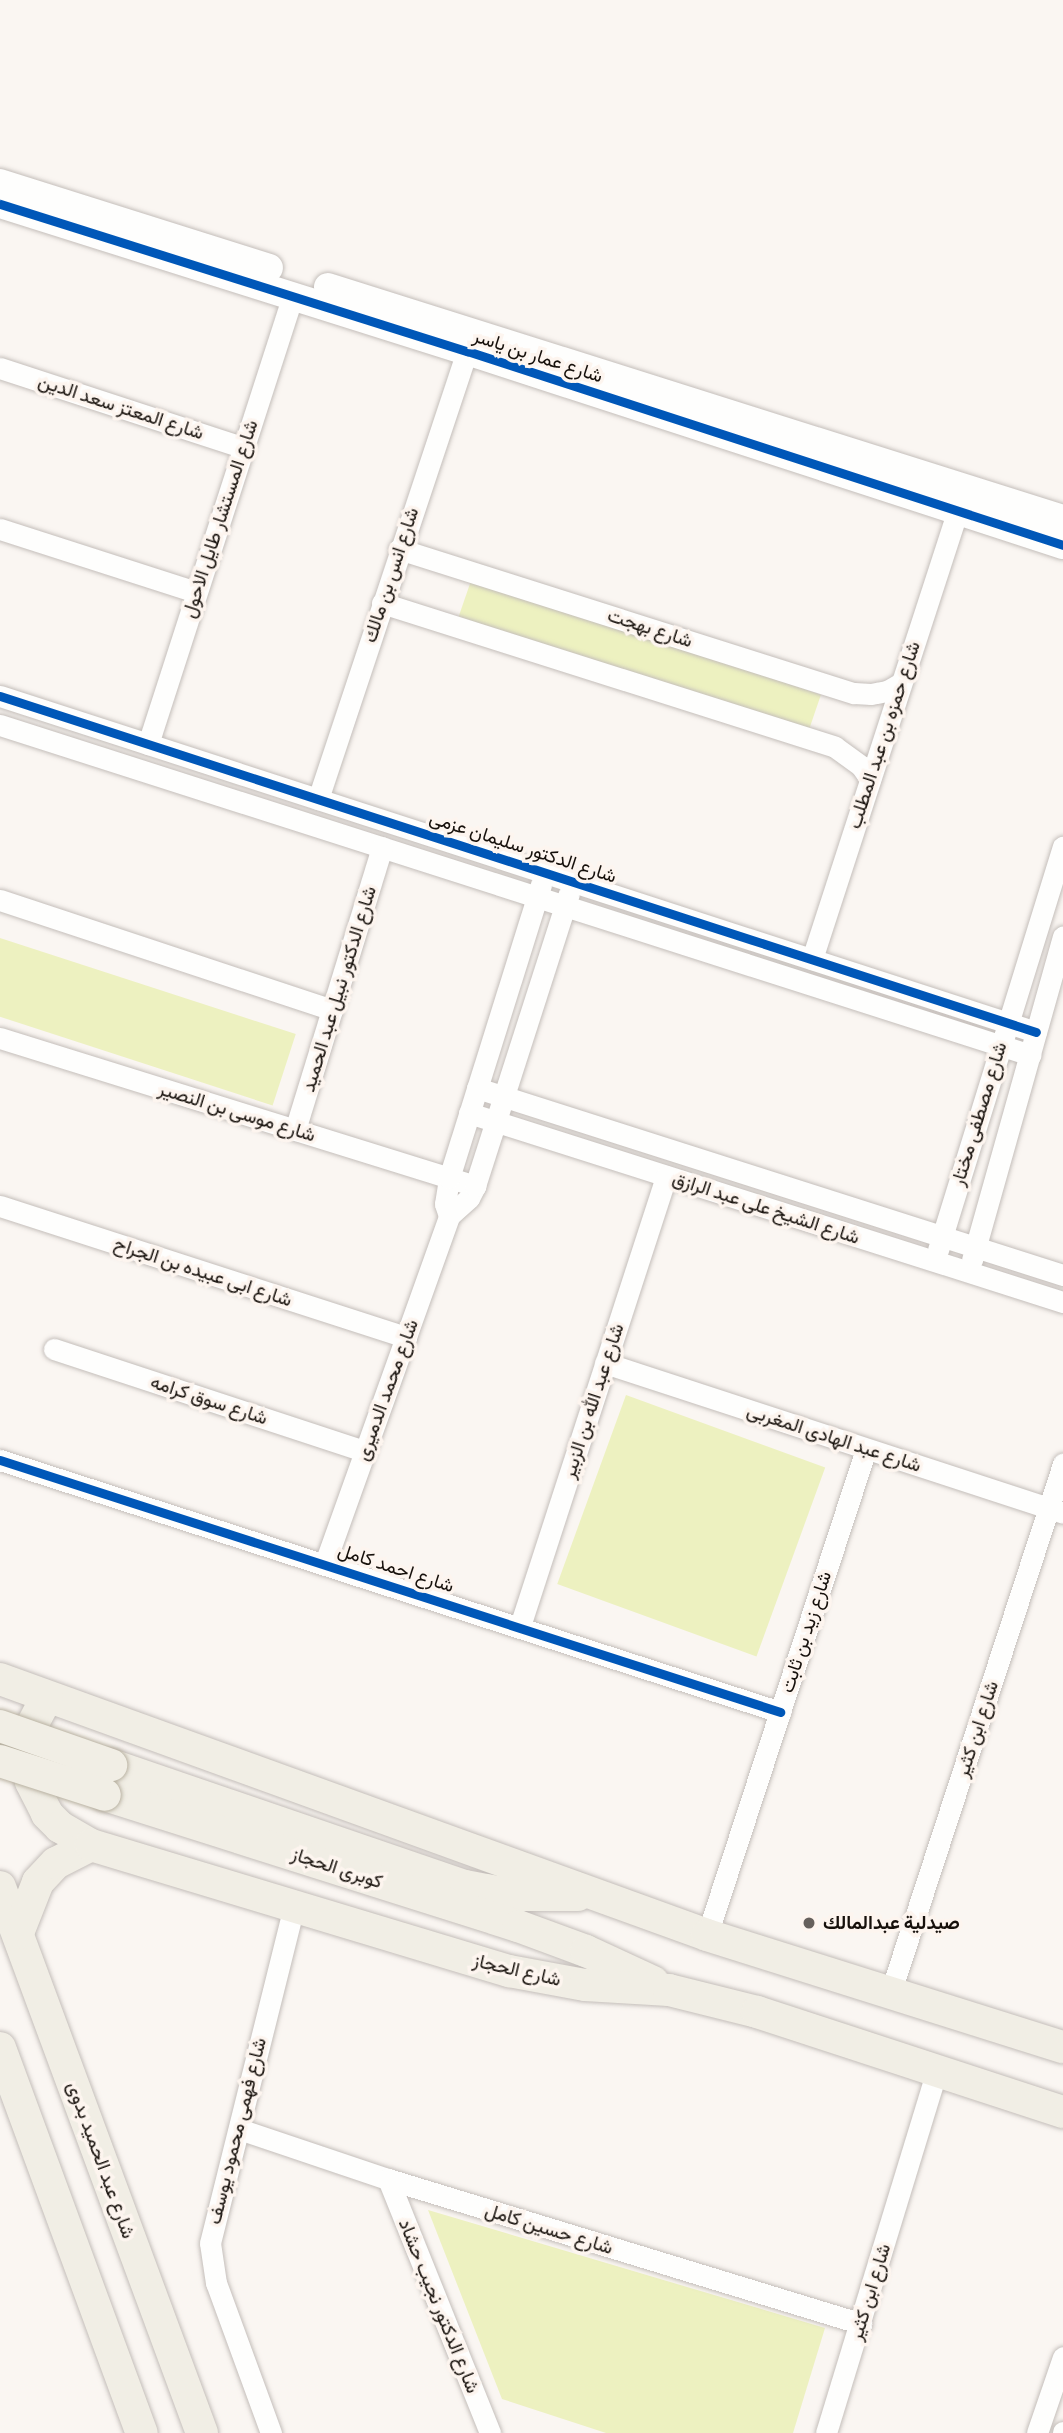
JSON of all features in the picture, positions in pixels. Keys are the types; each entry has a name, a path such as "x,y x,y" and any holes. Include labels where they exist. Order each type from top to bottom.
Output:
{"main road":[{"path":"0,1679 707,1935 1063,2047"},
{"name":"شارع الحجاز","path":"47,1697 30,1728 27,1764 31,1782 47,1814 75,1837 91,1844 509,1970 585,1984 669,1990 757,2012 1063,2112"},
{"name":"كوبرى الحجاز","path":"0,1726 108,1780 586,1951 669,1990"},
{"name":"كوبرى الحجاز","path":"0,1761 108,1780 465,1886 527,1896 594,1894"},
{"path":"18,1933 31,1894 47,1871 67,1856 91,1844"},
{"name":"شارع عبد الحميد بدوى","path":"0,1887 202,2433"},
{"path":"0,2048 142,2433"}],"street":[{"name":"شارع عمار بن ياسر","path":"0,183 1063,519"},
{"name":"شارع عمار بن ياسر","path":"0,204 467,351 1063,545"},
{"name":"شارع المستشار طايل الاحول","path":"148,744 293,296"},
{"name":"شارع انس بن مالك","path":"318,799 467,351"},
{"name":"شارع المعتز سعد الدين","path":"0,368 242,447"},
{"name":"شارع حمزه بن عبد المطلب","path":"812,959 957,512"},
{"path":"0,529 196,592"},
{"name":"شارع بهجت","path":"399,549 855,693 879,693 901,683"},
{"path":"382,603 835,747 861,766 870,779"},
{"name":"شارع الدكتور سليمان عزمى","path":"0,696 1036,1032"},
{"path":"0,725 1030,1055"},
{"name":"شارع الدكتور نبيل عبد الحميد","path":"295,1130 382,847"},
{"name":"شارع مصطفى مختار","path":"934,1261 1006,1022 1063,847"},
{"name":"شارع محمد الدميرى","path":"449,1216 445,1204 449,1178 545,873"},
{"name":"شارع محمد الدميرى","path":"325,1563 449,1216 469,1198 475,1186 573,882"},
{"path":"0,900 332,1010"},
{"name":"شارع مصطفى مختار","path":"968,1272 1063,937"},
{"name":"شارع موسى بن النصير","path":"0,1038 475,1186"},
{"name":"شارع الشيخ على عبد الرازق","path":"477,1088 1063,1275"},
{"name":"شارع الشيخ على عبد الرازق","path":"469,1113 1063,1302"},
{"name":"شارع عبد الله بن الزبير","path":"520,1626 666,1176"},
{"name":"شارع ابى عبيده بن الجراح","path":"0,1206 406,1337"},
{"name":"شارع سوق كرامه","path":"54,1349 365,1451"},
{"name":"شارع عبد الهادى المغربى","path":"605,1363 1056,1511"},
{"name":"شارع زيد بن ثابت","path":"707,1935 866,1449"},
{"name":"شارع احمد كامل","path":"0,1460 520,1626 779,1712"},
{"name":"شارع ابن كثير","path":"890,1994 1056,1511 1063,1464"},
{"name":"شارع فهمى محمود يوسف","path":"271,2433 211,2263 212,2223 239,2129 293,1905"},
{"name":"شارع ابن كثير","path":"826,2433 937,2070"},
{"name":"شارع حسين كامل","path":"239,2129 388,2179 861,2324"},
{"name":"شارع الدكتور نجيب حشاد","path":"388,2179 493,2432"},
{"path":"1037,2433 1057,2391 1063,2357"}],"green space":[{"path":"473,575 821,695 807,736 459,617"},
{"path":"0,938 296,1034 273,1105 0,1017"},
{"path":"626,1395 825,1468 756,1656 557,1584"},
{"path":"428,2210 825,2328 793,2433 606,2433 502,2399"}],"cycle path":[{"path":"0,204 467,351 1063,545"},
{"path":"0,696 1036,1032"},
{"path":"0,1460 780,1712"}],"place":[{"name":"صيدلية عبدالمالك","path":"809,1923"}]}
